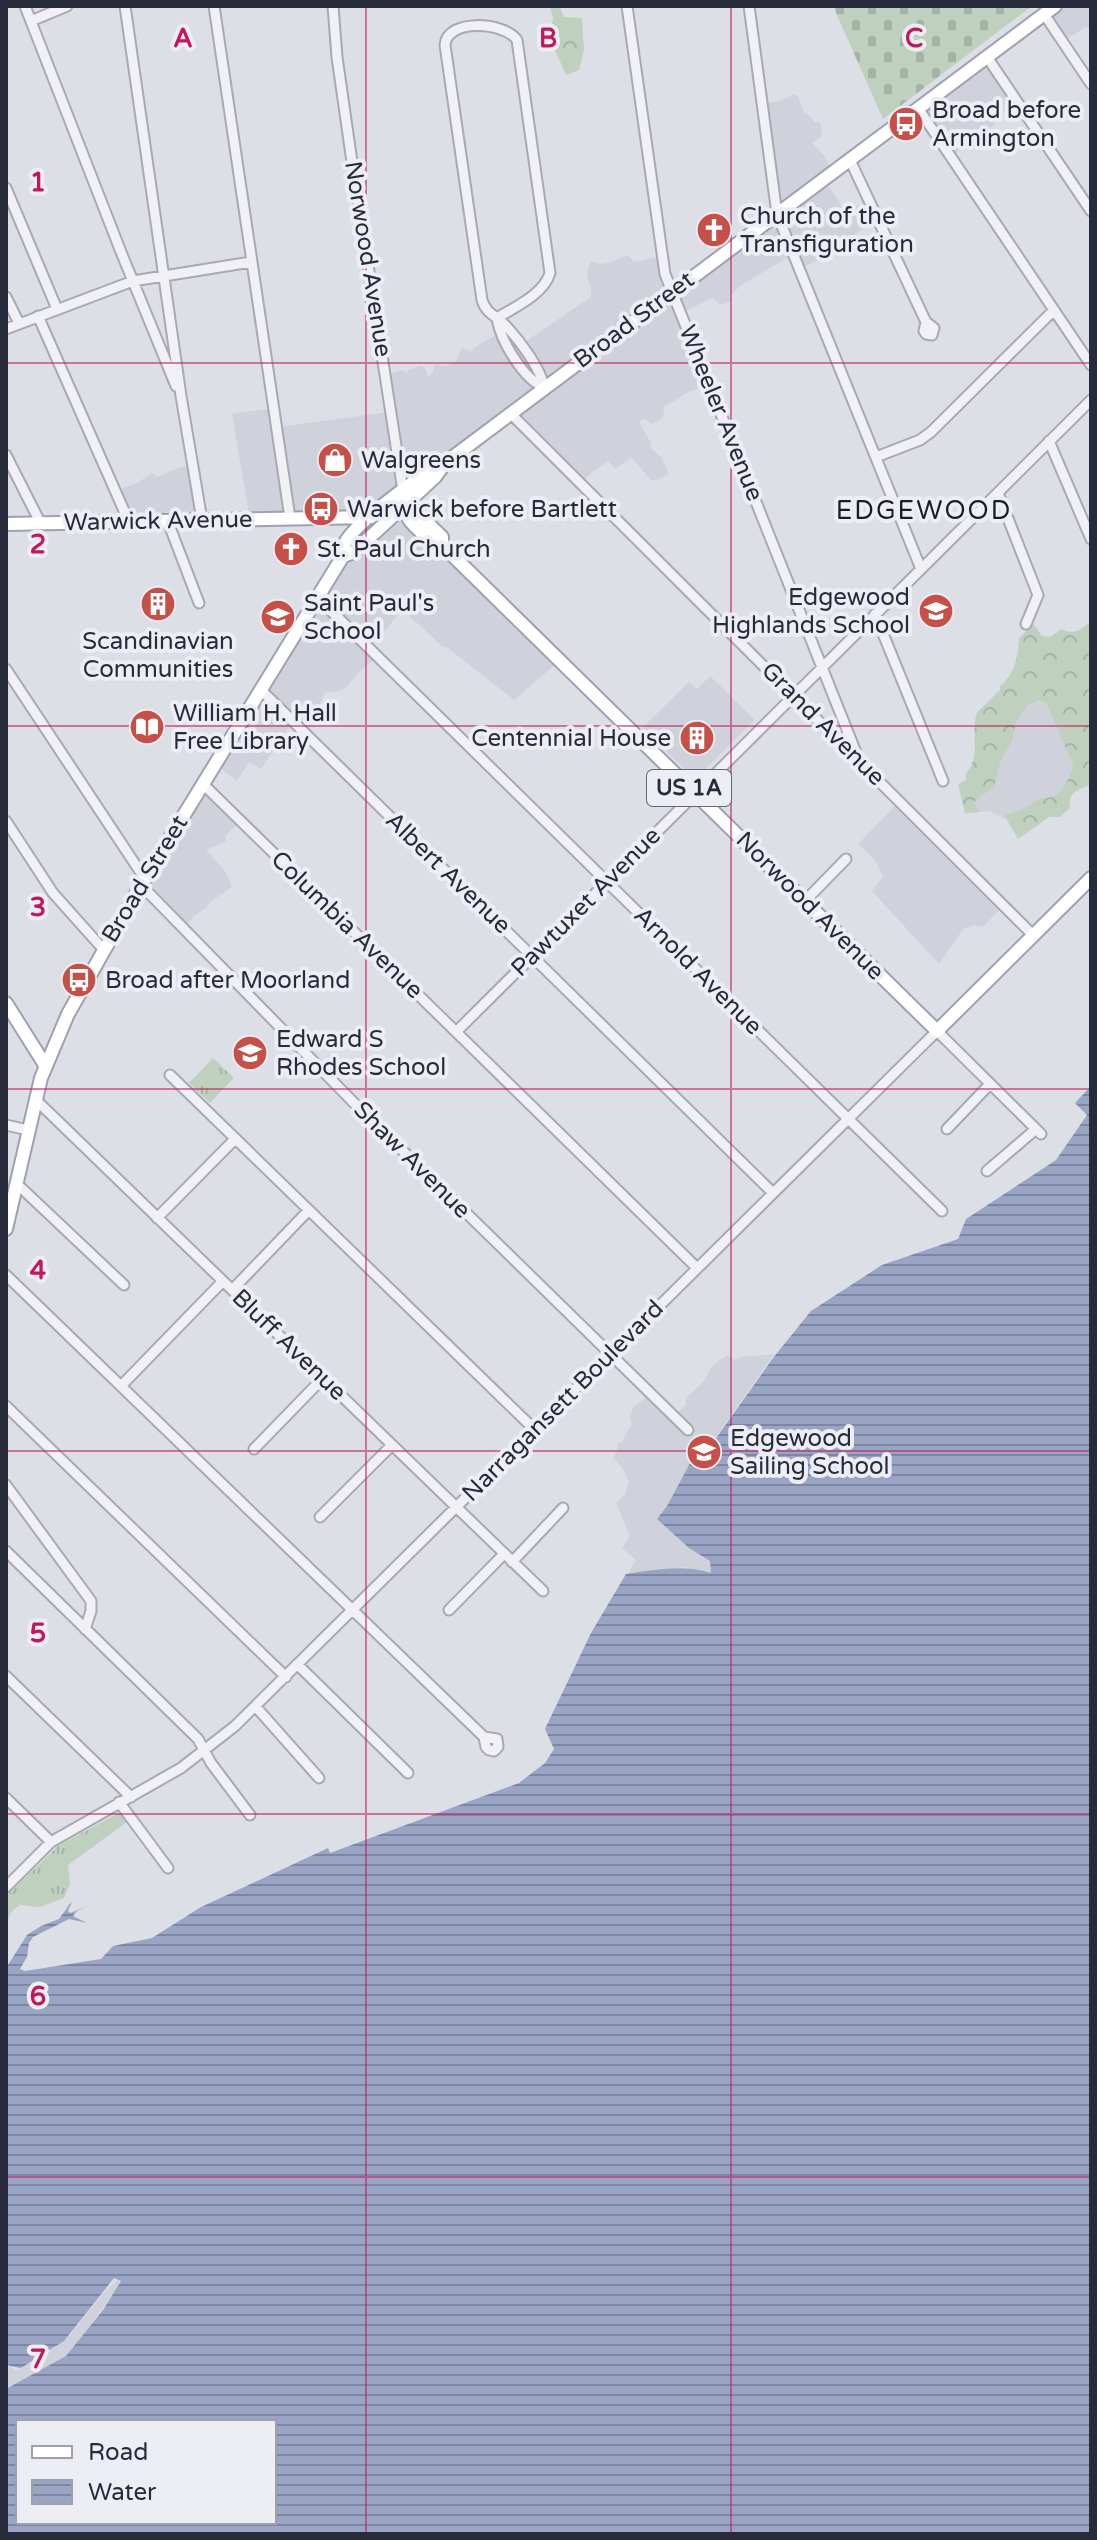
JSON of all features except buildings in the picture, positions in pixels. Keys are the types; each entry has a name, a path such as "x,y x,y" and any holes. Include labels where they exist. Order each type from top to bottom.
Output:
{"main road":[{"name":"Broad Street","path":"6,1229 35,1099 45,1065 68,1014 143,882 343,556 347,540 403,491 445,463 1049,10"},
{"name":"Broad Street","path":"343,556 354,552 406,508 445,463"},
{"name":"Norwood Avenue","path":"403,491 406,508 415,511 442,537 442,545 937,1031"},
{"name":"Warwick Avenue","path":"6,524 370,517 406,508"},
{"name":"Narragansett Boulevard","path":"937,1031 1091,878"},
{"path":"6,1003 45,1065"}],"street":[{"path":"25,6 181,396"},
{"path":"31,21 67,6"},
{"path":"125,6 202,520"},
{"path":"214,6 290,518"},
{"name":"Norwood Avenue","path":"333,6 352,162 403,491"},
{"name":"Wheeler Avenue","path":"627,6 665,274 859,760"},
{"path":"749,6 777,214 921,569"},
{"path":"1049,10 1091,84"},
{"path":"497,318 537,291 548,281 550,273 517,40 511,32 497,27 463,27 446,36 445,45 482,300 485,310 497,318 499,334 533,382 544,387"},
{"path":"987,57 1091,211"},
{"path":"918,108 1091,365"},
{"path":"850,160 926,322"},
{"path":"6,188 57,309"},
{"path":"6,329 133,281 251,262"},
{"path":"6,297 19,323"},
{"path":"876,457 920,440 931,432 1054,310"},
{"path":"38,316 129,522"},
{"name":"Pawtuxet Avenue","path":"456,1032 1091,400"},
{"name":"Grand Avenue","path":"510,413 1033,935"},
{"path":"1049,441 1091,539"},
{"path":"6,455 41,524"},
{"path":"998,493 1038,595 1026,624"},
{"path":"168,522 199,603"},
{"name":"Arnold Avenue","path":"317,597 942,1211"},
{"path":"875,614 943,781"},
{"name":"Shaw Avenue","path":"6,669 143,882 358,1107 688,1430"},
{"name":"Albert Avenue","path":"260,689 773,1193"},
{"name":"Columbia Avenue","path":"203,784 697,1268"},
{"path":"6,821 55,897 103,949"},
{"path":"805,901 846,859"},
{"name":"Norwood Avenue","path":"937,1031 1038,1132 987,1171"},
{"name":"Narragansett Boulevard","path":"6,1887 51,1842 161,1781 206,1750 256,1707 937,1031"},
{"path":"170,1075 534,1429"},
{"path":"947,1129 990,1084"},
{"name":"Bluff Avenue","path":"35,1099 543,1591"},
{"path":"6,1125 28,1130"},
{"path":"157,1218 235,1139"},
{"path":"16,1183 124,1285"},
{"path":"232,1290 309,1210"},
{"path":"6,1275 484,1737"},
{"path":"121,1386 223,1281"},
{"path":"254,1449 323,1378"},
{"path":"6,1406 286,1677"},
{"path":"320,1517 392,1445"},
{"path":"6,1485 91,1601 85,1629"},
{"path":"512,1562 563,1508"},
{"path":"6,1551 198,1739 211,1763 250,1815"},
{"path":"449,1610 504,1554"},
{"path":"298,1665 408,1773"},
{"path":"6,1676 131,1797"},
{"path":"256,1707 319,1778"},
{"path":"6,1798 51,1842"},
{"path":"119,1802 168,1868"}],"shaded area":[{"path":"1055,6 1091,6 1091,30 1086,27 1062,42 1044,14"},
{"path":"987,57 1015,103 996,116 994,126 990,127 986,137 974,144 970,142 949,157 918,108"},
{"path":"793,94 798,96 804,113 815,123 819,122 821,137 812,143 833,172 825,180 844,210 869,202 877,220 855,234 855,241 845,251 830,259 826,256 799,269 792,255 741,285 731,295 731,301 721,305 712,298 681,313 708,385 690,391 664,407 663,418 651,424 645,418 639,422 650,447 661,457 669,474 651,480 631,457 616,469 608,461 580,485 509,416 403,498 557,663 514,700 442,646 402,609 368,647 375,658 346,688 325,692 317,711 300,727 292,722 261,769 249,762 237,781 215,764 354,550 345,520 250,520 232,414 274,408 278,427 389,412 384,375 403,370 407,374 408,370 422,365 428,377 433,372 434,364 446,366 456,361 462,347 471,352 499,333 499,322 522,344 591,297 587,277 590,261 600,264 627,255 634,262 665,256 671,288 777,215 764,103 781,101"},
{"path":"192,465 202,521 133,523 117,490 137,483 152,473 157,477"},
{"path":"710,676 755,720 695,779 642,728 689,682 697,689"},
{"path":"1039,700 1046,703 1073,765 1068,782 1053,797 1047,800 1040,798 1023,809 1004,815 1005,819 989,811 980,812 974,802 994,787 1016,723 1027,706"},
{"path":"203,784 238,823 225,836 226,841 206,850 225,871 232,887 209,903 184,927 145,887"},
{"path":"897,804 1002,907 983,927 973,925 963,929 939,964 872,891 883,877 875,860 858,844"},
{"path":"774,1354 712,1443 687,1472 712,1560 721,1576 691,1572 687,1567 656,1571 612,1601 636,1560 622,1548 630,1536 616,1503 625,1494 629,1482 613,1457 617,1444 632,1424 633,1408 648,1396 672,1418 686,1405 686,1398 704,1381 712,1366 727,1355 734,1360"},
{"path":"118,2280 120,2284 68,2355 6,2391 6,2362 16,2371 48,2353 70,2335 106,2290"}],"green space":[{"path":"550,6 559,6 564,17 582,18 584,50 579,70 566,75 554,48"},
{"path":"833,6 1032,6 883,119"},
{"path":"1030,619 1042,636 1050,637 1062,629 1077,631 1091,621 1091,784 1072,795 1070,808 1060,817 1049,817 1018,839 1004,815 1058,793 1073,765 1046,703 1039,700 1027,706 1016,723 994,787 974,802 980,812 965,813 958,784 966,780 973,760 977,712 1000,690 1012,671 1019,639"},
{"path":"213,1058 234,1078 210,1103 189,1083"},
{"path":"124,1810 131,1819 68,1865 70,1884 64,1898 40,1907 20,1905 9,1916 6,1936 6,1896 58,1846"}],"water":[{"path":"1091,1086 1091,2534 6,2534 6,2389 66,2356 103,2310 121,2281 114,2278 64,2341 21,2368 6,2363 6,1968 27,1935 59,1919 72,1901 70,1913 88,1906 73,1916 87,1923 69,1919 33,1937 20,1969 25,1971 101,1959 113,1946 152,1938 201,1907 328,1848 330,1853 519,1783 545,1763 554,1749 545,1729 591,1633 626,1574 679,1568 711,1573 710,1561 689,1548 657,1519 695,1454 712,1444 773,1358 811,1311 882,1265 958,1239 966,1219 1056,1160 1087,1115 1075,1103"}],"place":[{"name":"Broad before Armington","path":"906,124"},
{"name":"Church of the Transfiguration","path":"714,230"},
{"name":"Walgreens","path":"335,460"},
{"name":"Warwick before Bartlett","path":"321,509"},
{"name":"St. Paul Church","path":"291,549"},
{"name":"Scandinavian Communities","path":"158,604"},
{"name":"Edgewood Highlands School","path":"936,611"},
{"name":"Saint Paul's School","path":"278,617"},
{"name":"William H. Hall Free Library","path":"147,727"},
{"name":"Centennial House","path":"697,738"},
{"name":"Broad after Moorland","path":"79,980"},
{"name":"Edward S Rhodes School","path":"250,1053"},
{"name":"Edgewood Sailing School","path":"704,1452"}],"district":[{"name":"EDGEWOOD","path":"924,510"}]}
